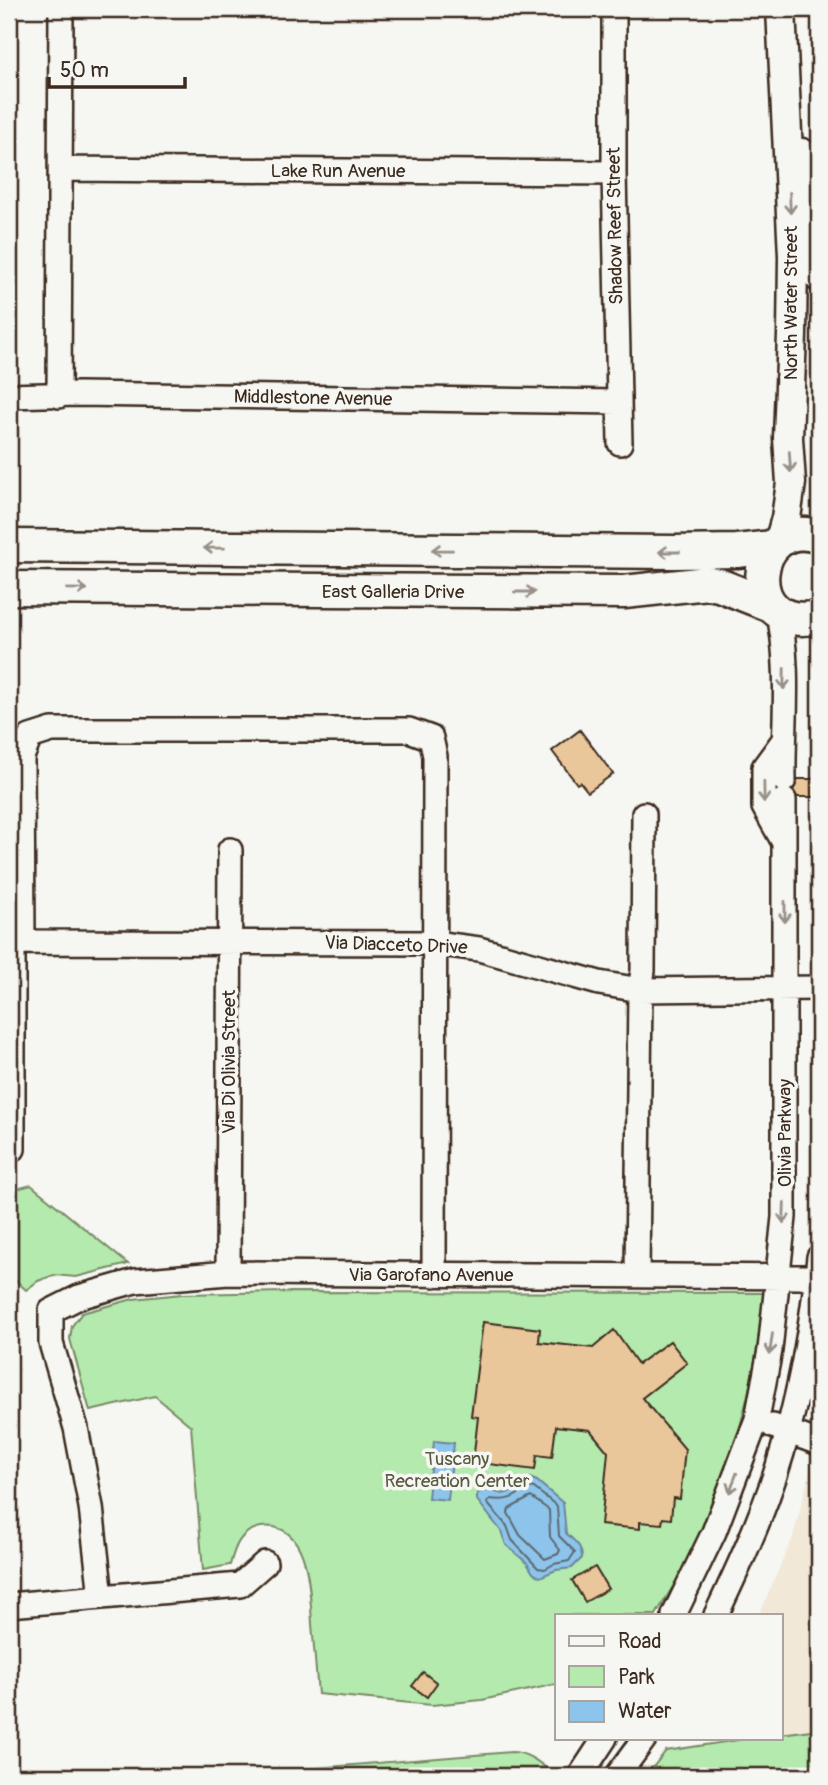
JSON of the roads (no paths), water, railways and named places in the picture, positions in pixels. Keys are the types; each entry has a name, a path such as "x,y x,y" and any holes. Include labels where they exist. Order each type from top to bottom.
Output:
{"main road":[{"path":"9,546 674,552 737,551 776,545 798,534 819,537"},
{"path":"775,608 762,588 761,573 764,559 776,545"},
{"name":"East Galleria Drive","path":"9,588 624,592 708,583 775,608 791,618 805,620 819,617"}],"street":[{"path":"59,396 61,9"},
{"name":"Shadow Reef Street","path":"614,9 614,173 620,443"},
{"name":"North Water Street","path":"776,545 786,518 791,483 788,438 793,256 782,9"},
{"name":"North Water Street","path":"784,61 819,236 819,277"},
{"name":"Lake Run Avenue","path":"62,169 614,173"},
{"name":"Middlestone Avenue","path":"9,396 78,394 618,402"},
{"name":"Olivia Parkway","path":"674,1614 714,1532 757,1419 770,1350 779,1276 784,1217 786,989 784,654 783,633 775,608"},
{"path":"13,1149 15,942 22,757 30,737 52,730 409,730 431,738 435,756 434,1275"},
{"name":"Olivia Parkway","path":"783,741 764,767 764,807 785,844"},
{"path":"637,1275 645,814"},
{"name":"Via Di Olivia Street","path":"228,1273 230,850"},
{"name":"Via Diacceto Drive","path":"15,942 434,943 480,949 600,983 640,990 819,988"},
{"path":"716,1614 751,1541 788,1432 818,1267"},
{"name":"Via Garofano Avenue","path":"101,1597 91,1507 76,1428 51,1343 51,1311 79,1297 135,1281 228,1273 779,1276 818,1267"},
{"path":"757,1419 819,1443"},
{"path":"9,1605 240,1586 265,1563"},
{"path":"580,1776 604,1740"},
{"path":"617,1776 644,1740"}],"water":[{"path":"434,1441 454,1443 448,1500 428,1498"},
{"path":"529,1478 537,1481 563,1503 566,1533 582,1554 582,1558 572,1568 556,1570 540,1577 533,1573 527,1563 506,1545 501,1531 477,1500 477,1494 482,1490 504,1494"}],"park label":[{"name":"Tuscany Recreation Center","path":"457,1470"}]}
